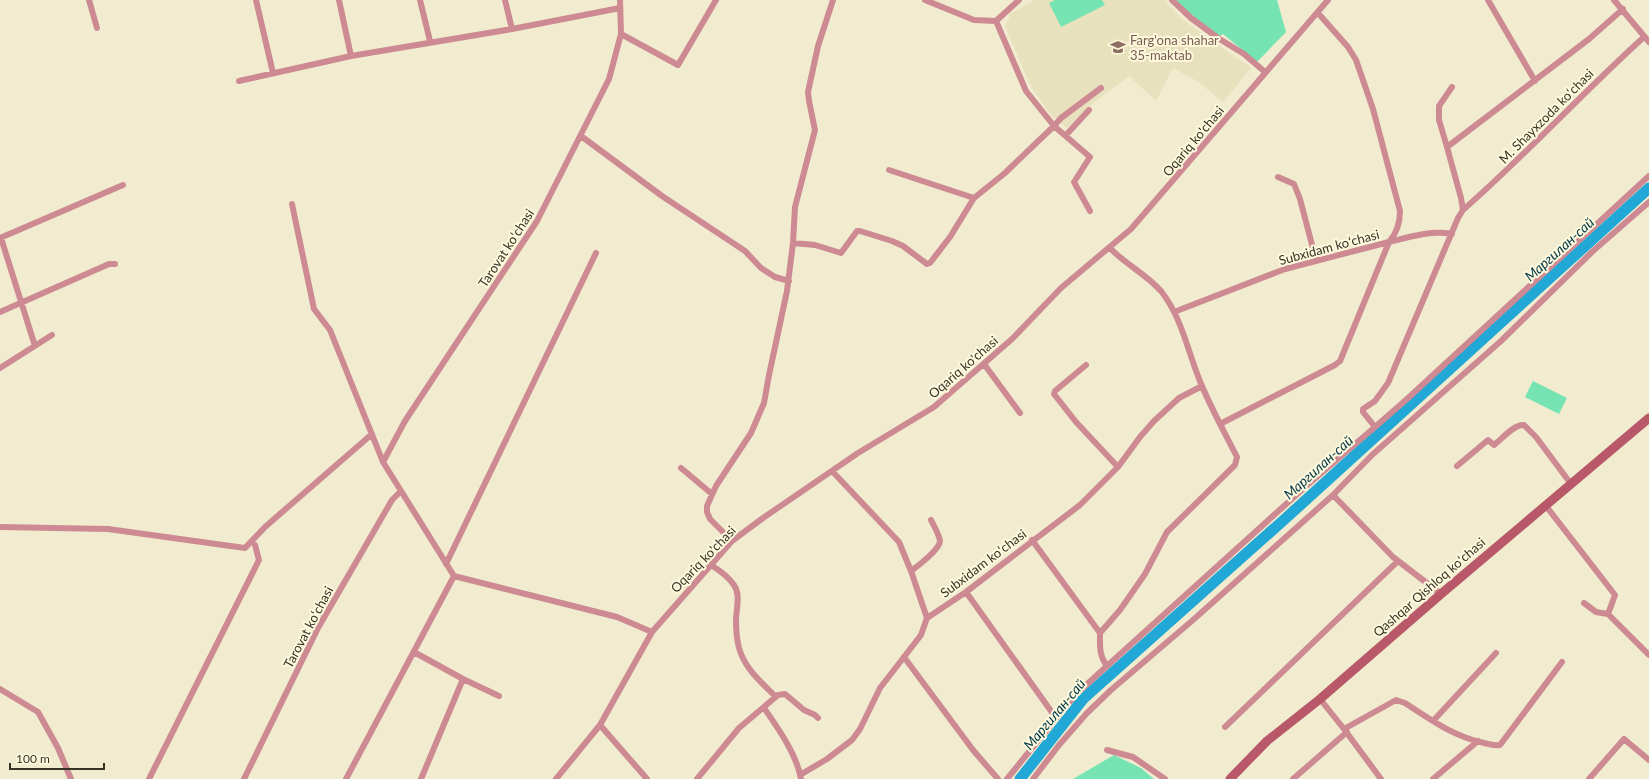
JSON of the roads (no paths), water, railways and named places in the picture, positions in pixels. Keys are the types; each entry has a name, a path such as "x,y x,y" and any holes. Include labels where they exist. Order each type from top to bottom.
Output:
{"main road":[{"name":"Qashqar Qishloq koʻchasi","path":"1230,779 1267,741 1320,699 1441,594 1649,418"}],"street":[{"path":"89,0 97,28"},
{"path":"256,0 273,74"},
{"path":"339,0 351,56"},
{"path":"420,0 430,42"},
{"path":"504,0 512,29"},
{"name":"Tarovat koʻchasi","path":"383,462 406,421 537,221 581,136 609,79 621,34 620,0"},
{"path":"621,34 678,65 716,0"},
{"path":"732,541 710,519 706,506 730,462 751,433 762,412 789,281 795,207 815,130 808,92 818,46 833,0"},
{"path":"925,0 974,20 996,21 1019,0"},
{"path":"1172,0 1191,18 1218,38 1244,54 1265,72"},
{"name":"Oqariq ko'chasi","path":"556,779 600,725 652,632 732,541 858,453 934,407 1012,339 1061,288 1110,248 1137,223 1328,0"},
{"path":"1488,0 1535,81"},
{"path":"1614,0 1623,9 1647,40"},
{"path":"239,81 351,56 512,29 620,8"},
{"path":"1447,147 1589,39 1623,9"},
{"name":"Subxidam koʻchasi","path":"1174,312 1260,278 1316,260 1390,242 1394,237 1400,221 1400,211 1373,109 1352,53 1318,13"},
{"path":"996,21 1026,91 1054,126 1090,157 1074,182 1090,211"},
{"name":"M. Shayxzoda koʻchasi","path":"1463,210 1500,177 1600,77 1647,40"},
{"path":"1375,427 1363,412 1363,409 1375,401 1388,383 1458,218 1463,210 1439,120 1439,106 1452,87"},
{"path":"793,243 815,245 841,253 857,231 860,231 903,246 927,264 930,263 950,237 974,198 1005,173 1061,118 1101,88"},
{"path":"1066,135 1088,110"},
{"path":"581,136 662,196 745,250 761,268 775,277 789,281"},
{"path":"889,170 974,198"},
{"path":"1007,779 1075,695 1287,503 1407,399 1649,176"},
{"path":"1278,177 1294,184 1300,199 1316,260"},
{"path":"35,346 1,238 123,185"},
{"path":"1033,779 1059,745 1110,690 1193,620 1333,494 1372,455 1501,341 1594,252 1649,202"},
{"path":"292,204 314,309 330,330 383,462 454,576 617,617 652,632"},
{"path":"1220,424 1335,365 1340,360 1390,242 1417,235 1443,232 1452,234"},
{"path":"1100,633 1120,610 1145,574 1167,532 1235,465 1237,456 1202,386 1184,333 1174,312 1154,284 1110,248"},
{"path":"446,564 596,253"},
{"path":"0,312 109,264 115,264"},
{"path":"0,368 52,335"},
{"path":"984,364 1020,413"},
{"path":"1086,365 1055,391 1054,394 1076,422 1118,467"},
{"name":"Subxidam koʻchasi","path":"927,618 966,592 1032,540 1080,505 1118,467 1154,421 1179,398 1202,386"},
{"path":"1456,466 1488,440 1494,445 1512,430 1524,425 1536,437 1571,484"},
{"path":"0,527 108,529 245,548 265,527 372,434"},
{"path":"681,468 712,494"},
{"path":"764,708 776,725 790,750 801,777 852,740 860,729 880,688 921,635 927,618 911,571 899,542 832,472"},
{"name":"Tarovat koʻchasi","path":"244,779 318,628 392,500 401,491"},
{"path":"1333,494 1392,557 1441,594"},
{"path":"1546,506 1615,595 1608,614"},
{"path":"911,571 939,544 940,539 932,520"},
{"path":"1032,540 1100,633 1100,652 1103,661 1107,666"},
{"path":"150,779 259,560 255,545"},
{"path":"1225,727 1398,561"},
{"path":"711,564 725,574 737,591 736,632 739,648 744,662 776,697"},
{"path":"346,779 454,576"},
{"path":"966,592 1056,718"},
{"path":"1584,603 1596,612 1608,614 1649,655"},
{"path":"414,652 463,679 499,696"},
{"path":"1433,722 1496,653"},
{"path":"904,657 973,750 998,779"},
{"path":"1293,779 1346,730 1396,700 1405,703 1433,722 1453,733 1478,741 1496,745 1500,744 1562,662"},
{"path":"421,779 463,679"},
{"path":"0,689 38,712 58,748 71,779"},
{"path":"697,779 739,728 776,697 784,694 804,710 818,718"},
{"path":"1320,699 1346,730 1381,779"},
{"path":"600,725 645,778"},
{"path":"1588,779 1624,739 1649,760"},
{"path":"1433,779 1478,741"},
{"path":"1107,750 1133,757 1165,779"}],"waterway":[{"name":"Маргилан-сай","path":"1020,779 1083,699 1286,518 1649,188"}],"place":[{"name":"Farg'ona shahar 35-maktab","path":"1118,47"}]}
